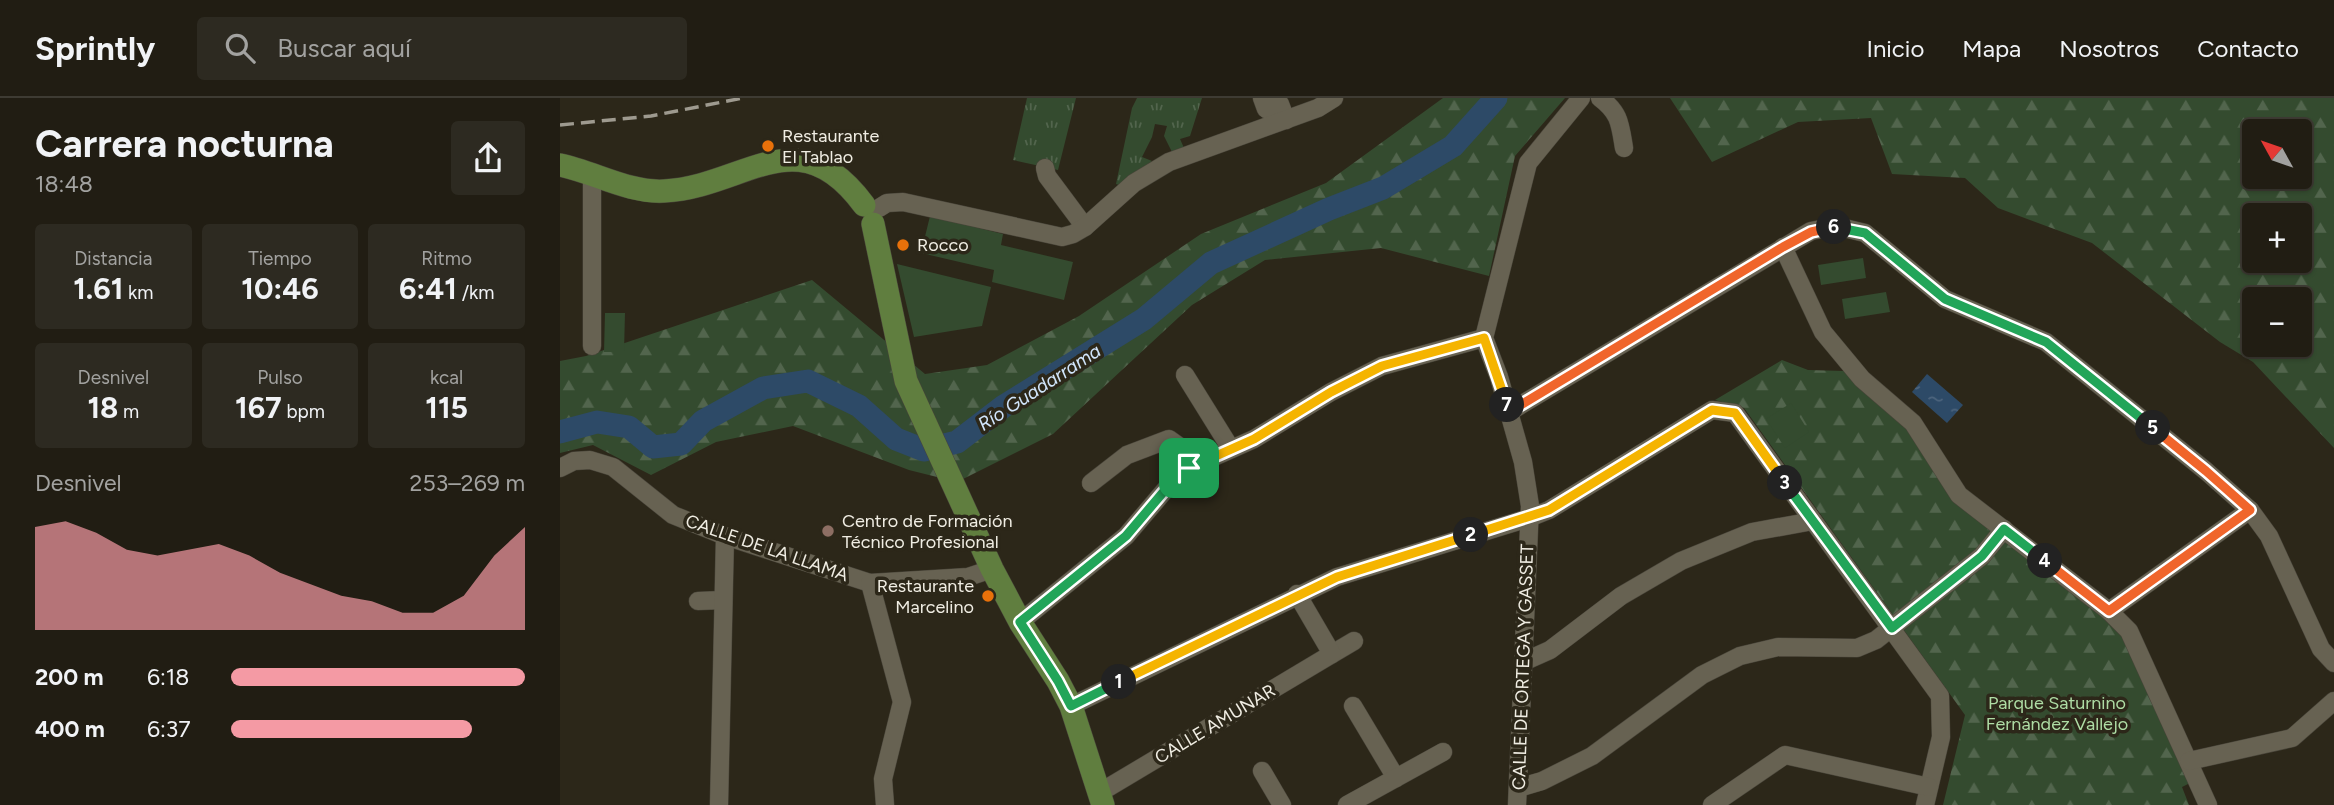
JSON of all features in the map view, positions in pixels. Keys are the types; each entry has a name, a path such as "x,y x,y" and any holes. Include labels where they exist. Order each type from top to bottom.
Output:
{"main road":[{"path":"560,165 645,190 662,191 687,188 776,161 797,160 837,174 852,187 872,212 906,381 992,569 1020,622 1071,706 1101,799"}],"street":[{"path":"1262,98 1266,109 1280,104 1286,120"},
{"path":"872,212 887,203 903,202 1062,237 1085,227 1134,183 1169,162 1318,108 1334,98"},
{"path":"1020,622 1126,536 1177,476 1189,468 1254,439 1331,392 1382,366 1484,338 1528,163 1581,98"},
{"path":"1600,98 1614,108 1624,148"},
{"path":"1045,168 1047,176 1085,227"},
{"path":"592,174 592,346"},
{"path":"1509,412 1811,232 1836,226 1865,233 1945,299 2046,342 2206,471 2250,510 2269,536 2321,649 2334,663"},
{"path":"1783,247 1823,332 1862,379 1913,423 1959,495 2109,611 2129,631 2208,805"},
{"name":"CALLE DE ORTEGA Y GASSET","path":"1484,338 1499,377 1523,462 1530,506 1517,797"},
{"path":"1185,375 1231,449"},
{"path":"1071,706 1297,594 1362,568 1549,510 1712,410 1735,413 1940,696 1941,737 1927,796 1785,755 1712,805"},
{"path":"1091,483 1127,455 1169,439 1183,449 1189,468"},
{"name":"CALLE DE LA LLAMA","path":"560,468 574,461 590,460 613,467 673,515 725,536 870,583 968,577 992,569"},
{"path":"2109,611 2250,510"},
{"path":"1522,662 1550,650 1621,596 1681,561 1752,532 1813,521"},
{"path":"1517,797 1592,756 1702,676 1740,656 1778,647 1857,648 1876,640 1982,556 2004,529"},
{"path":"719,805 725,536"},
{"path":"870,583 902,702 883,779 885,805"},
{"path":"1297,594 1332,654"},
{"path":"698,601 723,600"},
{"name":"CALLE AMUNAR","path":"1101,799 1354,641"},
{"path":"2189,761 2292,738 2334,701"},
{"path":"1353,706 1396,778"},
{"path":"1347,805 1443,752"},
{"path":"1262,771 1282,805"}],"green space":[{"path":"1027,98 1076,98 1058,170 1013,160"},
{"path":"1137,98 1202,98 1190,136 1180,139 1184,148 1172,152 1164,136 1167,126 1155,124 1142,157 1152,161 1119,185 1116,184 1132,108"},
{"path":"1443,98 1565,98 1515,156 1489,276 1381,248 1265,260 1192,305 1053,434 957,482 909,470 793,426 716,442 651,475 593,445 560,453 560,361 586,356 812,280 925,374 987,365 1079,316 1201,234 1326,183"},
{"path":"1670,98 2334,98 2334,448 2253,362 2245,357 2312,357 2312,287 2242,287 2242,355 2220,342 2092,243 1998,208 1965,178 1892,174 1871,118 1798,122 1712,162"},
{"path":"930,216 1003,234 1001,245 1073,262 1064,300 992,282 994,270 921,253"},
{"path":"1863,258 1866,278 1821,285 1818,265"},
{"path":"897,264 991,287 982,326 914,337"},
{"path":"1886,292 1890,312 1845,319 1842,299"},
{"path":"605,313 625,313 624,352 604,352"},
{"name":"Parque Saturnino Fernández Vallejo","path":"1782,360 1808,370 1845,371 1907,430 1956,503 2123,633 2190,783 2182,787 2189,805 1943,805 1965,715 1744,408 1715,400"},
{"path":"1791,403 1809,432 1785,448 1766,419"}],"water":[{"path":"1927,374 1963,405 1947,423 1912,392"}],"waterway":[{"name":"Río Guadarrama","path":"560,432 597,422 629,427 653,447 681,444 703,421 763,388 808,381 859,406 896,439 924,450 957,442 1004,406 1144,319 1211,263 1329,209 1383,188 1453,146 1496,98"}],"railway":[{"path":"560,125 651,116 743,98"}],"place":[{"name":"Restaurante El Tablao","path":"768,146"},
{"name":"Rocco","path":"903,245"},
{"name":"Centro de Formación Técnico Profesional","path":"828,531"},
{"name":"Restaurante Marcelino","path":"988,596"}],"route":[{"path":"1836,226 1865,233 1889,250 1945,299 2046,342 2206,471 2250,510 2109,611 2004,529 1982,556 1892,628 1735,413 1712,410 1549,510 1337,577 1297,594 1071,706 1020,622 1126,536 1177,476 1189,468 1254,439 1331,392 1382,366 1484,338 1509,412 1783,247 1811,232 1836,226"}]}
